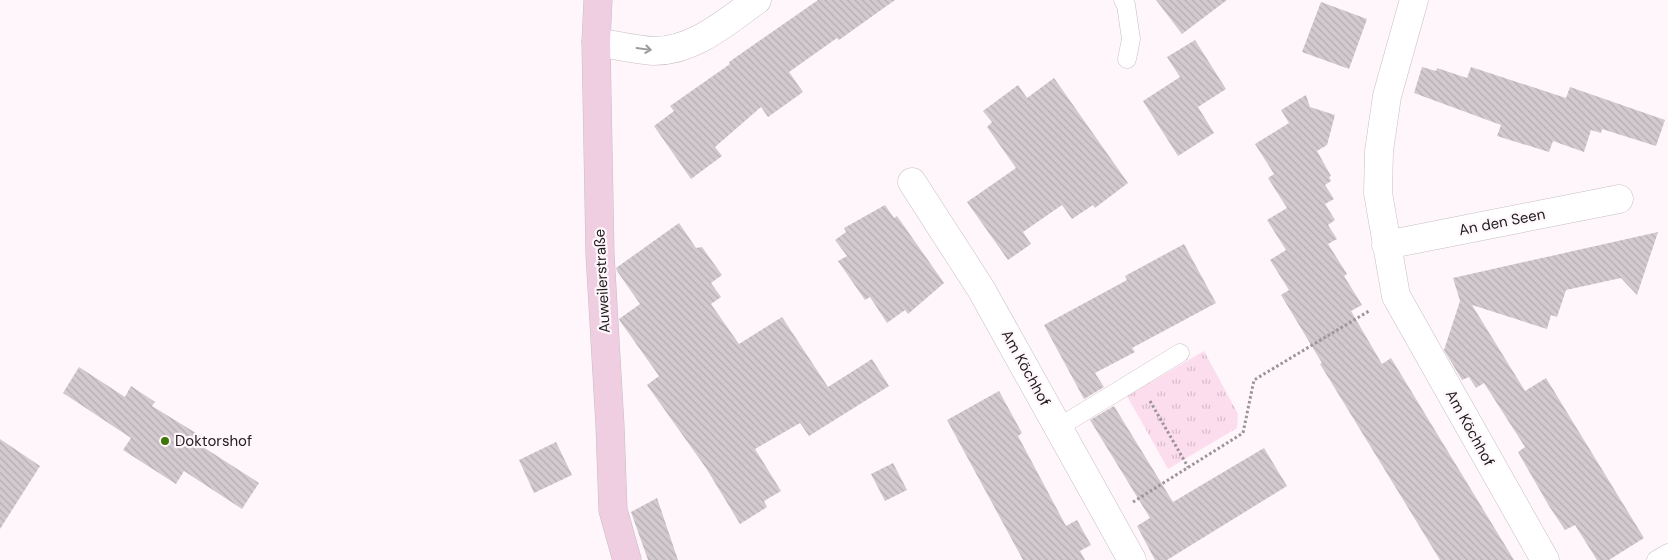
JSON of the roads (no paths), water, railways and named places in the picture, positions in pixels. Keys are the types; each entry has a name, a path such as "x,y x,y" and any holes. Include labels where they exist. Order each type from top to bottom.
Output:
{"street":[{"name":"Auweilerstraße","path":"598,0 596,42 600,254 610,426 612,510 621,557"},
{"path":"596,42 653,51 676,48 701,39 757,0"},
{"name":"Am Köchhof","path":"1414,0 1387,96 1379,151 1378,193 1396,296 1545,560"},
{"name":"Am Köchhof","path":"912,182 981,289 1132,560"},
{"name":"An den Seen","path":"1386,245 1619,199"}],"lane":[{"path":"1123,0 1126,5 1130,39 1127,60"},
{"path":"1059,427 1137,378 1180,354"},
{"path":"1656,560 1668,553"}],"place":[{"name":"Doktorshof","path":"165,441"}]}
